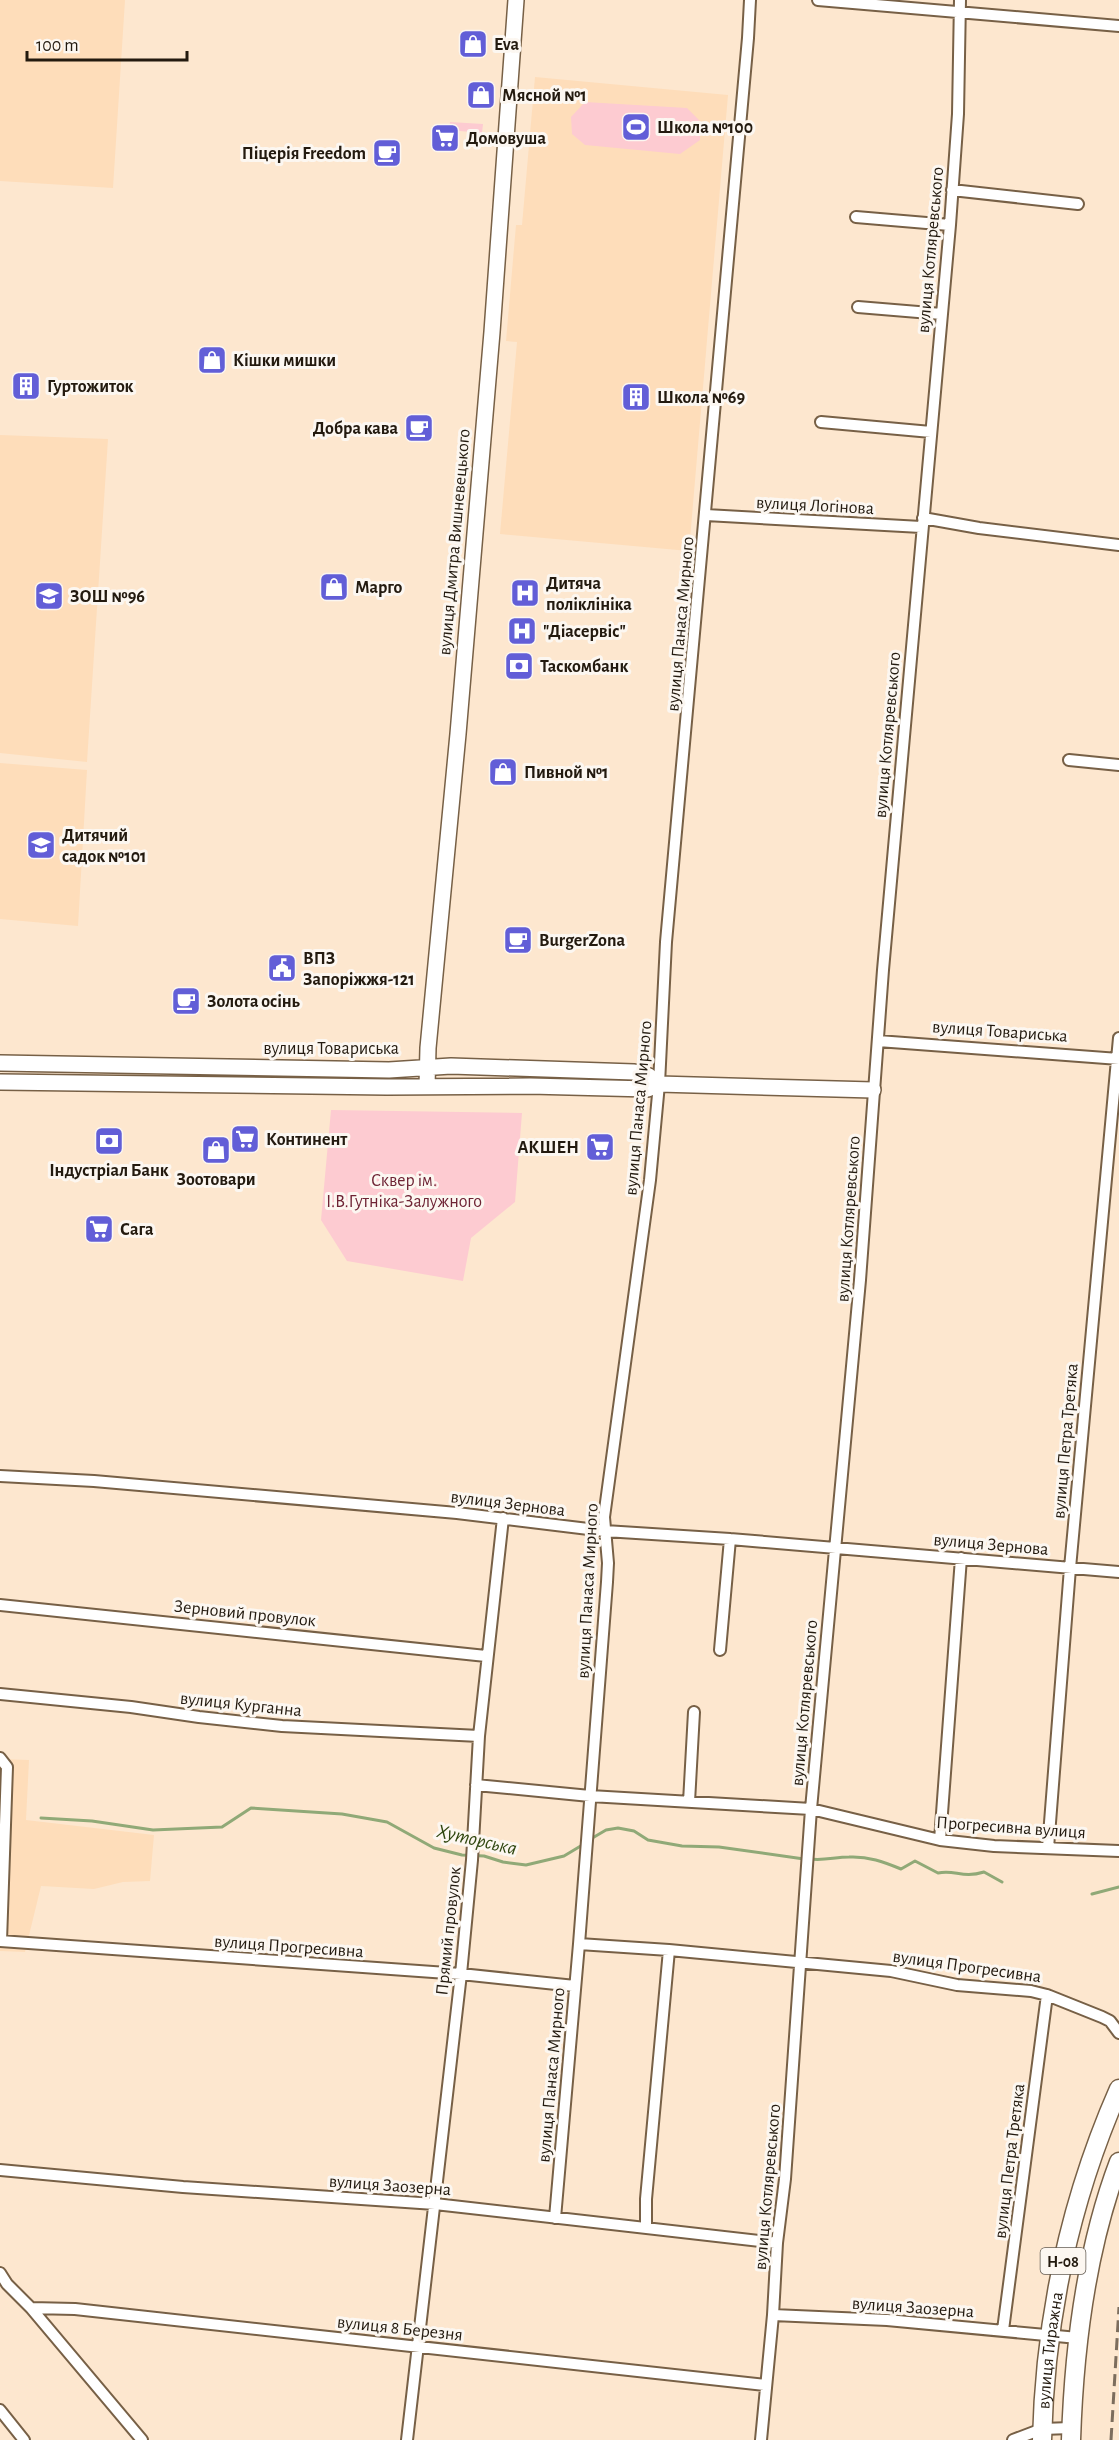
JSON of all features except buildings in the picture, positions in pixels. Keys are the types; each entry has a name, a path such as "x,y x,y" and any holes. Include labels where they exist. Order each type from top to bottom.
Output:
{"main road":[{"name":"вулиця Тиражна","path":"1042,2434 1049,2336 1063,2260 1084,2179 1119,2090"},
{"name":"вулиця Тиражна","path":"1071,2434 1078,2338 1091,2261 1109,2189 1119,2162"}],"street":[{"name":"вулиця Дмитра Вишневецького","path":"427,1086 492,332 516,0"},
{"name":"вулиця Панаса Мирного","path":"555,2218 576,1986 608,1572 605,1531 606,1503 650,1180 659,1084 666,942 706,515 750,0"},
{"path":"818,0 960,6 1119,26"},
{"name":"вулиця Котляревського","path":"761,2440 773,2315 777,2243 785,2180 811,1809 861,1269 873,1090 950,225 958,114 960,6"},
{"path":"952,190 1078,204"},
{"path":"856,217 950,225"},
{"path":"858,307 942,314"},
{"path":"821,422 931,432"},
{"name":"вулиця Логінова","path":"706,515 922,522 1119,544"},
{"path":"1069,760 1119,765"},
{"name":"вулиця Петра Третяка","path":"1048,1848 1070,1568 1119,1038"},
{"name":"вулиця Товариська","path":"878,1041 1118,1059"},
{"name":"вулиця Товариська","path":"0,1063 389,1070 451,1066 634,1072 648,1076 659,1084"},
{"path":"387,1087 395,1084 398,1079 389,1070"},
{"name":"вулиця Товариська","path":"0,1082 387,1087 530,1086 637,1089 648,1089 659,1084 873,1090"},
{"name":"вулиця Зернова","path":"0,1476 94,1481 503,1518 605,1531 730,1539 1119,1572"},
{"name":"Прямий провулок","path":"407,2440 461,1974 486,1656 503,1518"},
{"path":"720,1650 730,1539"},
{"path":"940,1840 961,1558"},
{"name":"Зерновий провулок","path":"0,1605 486,1656"},
{"name":"вулиця Курганна","path":"0,1694 131,1707 282,1726 479,1736"},
{"path":"689,1802 694,1712"},
{"path":"0,1758 7,1767 0,1941"},
{"name":"Прогресивна вулиця","path":"476,1785 590,1796 811,1809 940,1840 994,1846 1119,1851"},
{"name":"вулиця Прогресивна","path":"0,1941 461,1974 576,1986"},
{"path":"579,1944 669,1950 646,2199 646,2227"},
{"name":"вулиця Прогресивна","path":"669,1950 891,1971 957,1985 1011,1988 1047,1995 1102,2017 1110,2021 1119,2033"},
{"name":"вулиця Петра Третяка","path":"1003,2330 1047,1995"},
{"name":"вулиця Заозерна","path":"0,2170 183,2187 435,2205 777,2243"},
{"path":"0,2273 142,2440"},
{"name":"вулиця 8 Березня","path":"31,2308 75,2308 765,2385"},
{"name":"вулиця Заозерна","path":"773,2315 887,2320 1078,2338"},
{"path":"0,2410 24,2440"},
{"path":"1013,2440 1042,2434 1071,2434"}],"shaded area":[{"path":"0,0 125,0 113,188 0,181"},
{"path":"535,77 728,95 689,551 500,534 517,342 506,341 516,225 522,225"},
{"name":"ЗОШ №96","path":"0,435 108,439 87,762 0,753"},
{"name":"Дитячий садок №101","path":"0,763 87,770 78,926 0,919"},
{"path":"0,1759 29,1760 26,1820 154,1835 150,1881 123,1882 94,1889 41,1886 25,1952 0,1951"}],"green space":[{"name":"Школа №100","path":"585,102 687,108 700,121 700,140 680,154 585,145 572,134 571,117"},
{"path":"450,122 483,124 482,133 449,130"},
{"name":"Сквер ім. І.В.Гутніка-Залужного","path":"331,1110 522,1113 515,1202 471,1238 463,1281 347,1261 321,1220"}],"waterway":[{"name":"Хуторська","path":"41,1818 92,1821 153,1830 222,1827 251,1808 342,1814 387,1822 434,1848 526,1865 564,1856 584,1844"},
{"name":"Хуторська","path":"589,1840 606,1830 618,1828 634,1831 648,1840 682,1846 719,1847 804,1859"},
{"name":"Хуторська","path":"810,1859 863,1857 901,1869 915,1861 938,1873 970,1875 984,1872 1002,1882"},
{"name":"Хуторська","path":"1092,1894 1119,1887"}],"railway":[{"path":"1111,2440 1119,2307"}],"place":[{"name":"Eva","path":"473,44"},
{"name":"Мясной №1","path":"481,95"},
{"name":"Школа №100","path":"636,127"},
{"name":"Домовуша","path":"445,138"},
{"name":"Піцерія Freedom","path":"387,153"},
{"name":"Кішки мишки","path":"212,360"},
{"name":"Гуртожиток","path":"26,386"},
{"name":"Школа №69","path":"636,397"},
{"name":"Добра кава","path":"419,428"},
{"name":"Марго","path":"334,587"},
{"name":"Дитяча поліклініка","path":"525,593"},
{"name":"ЗОШ №96","path":"49,596"},
{"name":"\"Діасервіс\"","path":"522,631"},
{"name":"Таскомбанк","path":"519,666"},
{"name":"Пивной №1","path":"503,772"},
{"name":"Дитячий садок №101","path":"41,845"},
{"name":"BurgerZona","path":"518,940"},
{"name":"ВПЗ Запоріжжя-121","path":"282,968"},
{"name":"Золота осінь","path":"186,1001"},
{"name":"Континент","path":"245,1139"},
{"name":"Індустріал Банк","path":"109,1141"},
{"name":"АКШЕН","path":"600,1147"},
{"name":"Зоотовари","path":"216,1150"},
{"name":"Сага","path":"99,1229"}]}
